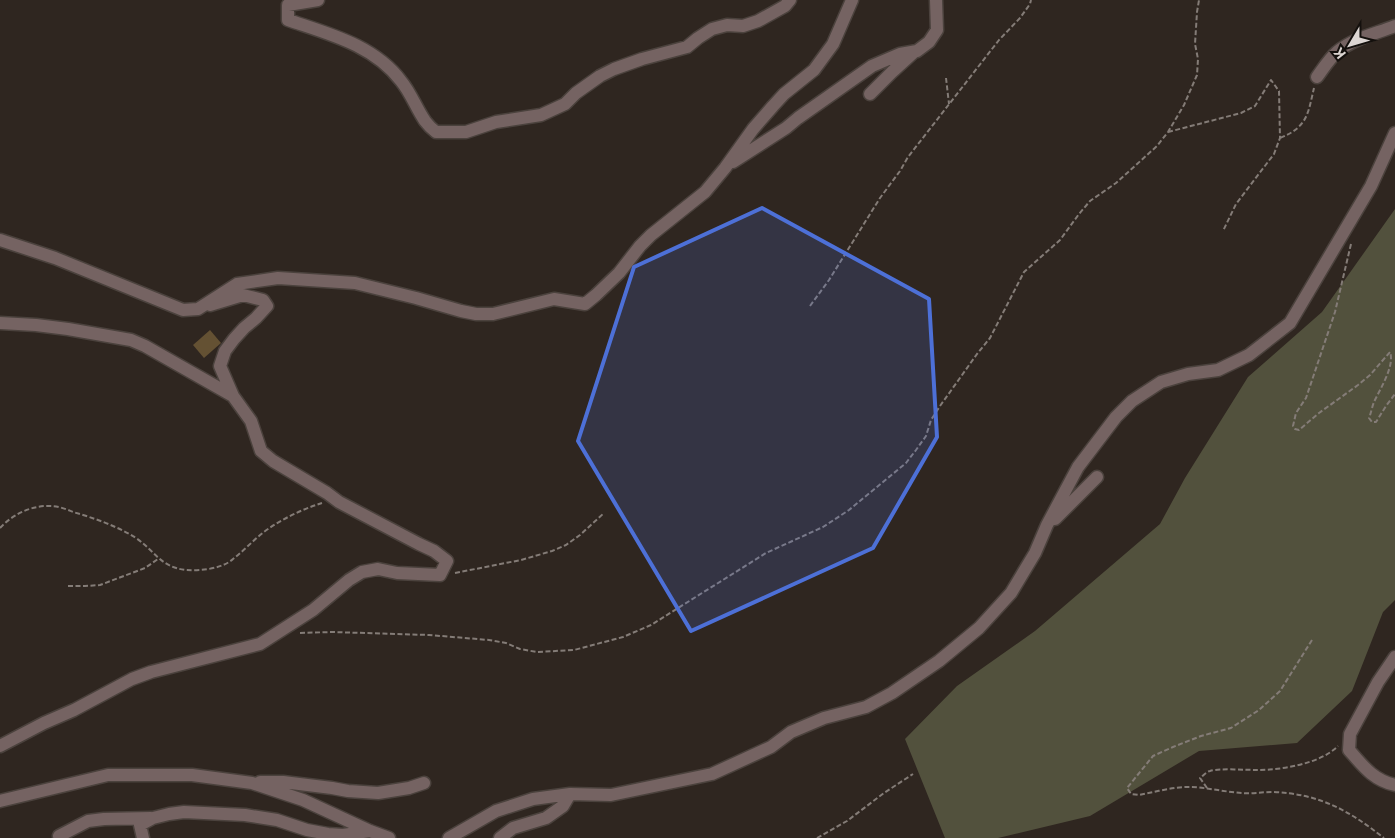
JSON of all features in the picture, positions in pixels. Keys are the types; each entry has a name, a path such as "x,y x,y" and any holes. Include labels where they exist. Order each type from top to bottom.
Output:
{"street":[{"path":"318,0 288,4 288,20 352,42 380,60 402,82 426,121 436,132 466,132 496,122 541,114 565,104 600,76 614,69 642,59 687,48 712,29 726,25 743,26 758,21 785,6 790,0"},
{"path":"725,168 743,141 778,100 814,70 833,44 852,0"},
{"path":"870,94 892,72 929,42 937,30 936,0"},
{"path":"1317,78 1336,53 1350,43 1364,36 1395,26"},
{"path":"198,308 237,284 278,278 355,283 476,314 493,314 554,299 585,304 619,273 651,235 705,192 725,168 737,158 786,128 866,70 892,57 916,51"},
{"path":"449,838 496,812 533,799 570,794 611,795 712,774 771,747 791,732 824,718 866,708 939,661 979,628 1011,593 1035,553 1047,525 1078,467 1116,417 1132,401 1161,382 1188,374 1218,370 1249,355 1290,323 1368,192 1395,133"},
{"path":"0,240 55,258 183,310 198,308 243,295 263,300 267,306 234,338 225,351 220,366 233,396 251,421 261,451 273,461 340,502 434,551 447,561 440,575 397,573 378,569 362,572 312,610 260,644 151,672 132,679 0,746"},
{"path":"0,323 52,327 131,340 233,396"},
{"path":"1047,525 1059,516 1097,477"},
{"path":"1395,658 1378,682 1350,734 1349,750 1371,774 1385,783 1395,785"},
{"path":"0,801 108,775 192,775 252,783 303,800 370,831 390,838"},
{"path":"252,783 283,782 378,793 409,788 424,783"},
{"path":"500,838 513,828 546,818 563,806 570,794"},
{"path":"143,838 140,825 153,818 184,812 245,815 277,820 307,830 328,834 343,835 370,831"},
{"path":"59,836 88,821 153,818"},
{"path":"304,838 328,834"}],"path":[{"path":"810,306 830,280 880,198 908,158 999,40 1020,18 1031,0"},
{"path":"300,633 429,635 488,640 537,652 574,650 623,637 651,625 766,553 829,523 849,510 906,463 926,436 931,420 940,406 990,338 1024,272 1060,240 1090,201 1130,171 1157,146 1168,132 1184,105 1197,75 1198,59 1195,44 1199,0"},
{"path":"946,78 949,104"},
{"path":"1280,138 1295,131 1305,119 1311,105 1317,78"},
{"path":"1168,132 1227,117 1255,106 1271,80 1279,91 1280,138 1274,154 1236,204 1223,231"},
{"path":"1351,244 1335,312 1306,398 1296,413 1293,426 1299,430 1318,413 1364,380 1390,352 1392,358 1369,418 1372,422 1376,422 1395,394"},
{"path":"0,528 19,513 35,507 51,506 96,519 124,531 137,539 158,559 171,567 186,570 216,567 232,561 254,539 294,514 323,503 340,502"},
{"path":"440,575 521,560 552,551 566,545 580,535 604,513"},
{"path":"68,586 100,585 145,568 158,559"},
{"path":"1312,640 1280,691 1259,710 1231,728 1201,736 1154,756 1127,788 1131,794 1139,795 1187,787 1242,793 1274,792 1304,796 1348,812 1384,838"},
{"path":"1207,788 1200,778 1210,771 1259,770 1306,763 1321,758 1334,750 1350,734"},
{"path":"817,838 847,821 913,774"}],"highlighted area":[{"path":"762,208 929,299 937,437 873,548 691,631 578,441 634,267"}],"shaded area":[{"path":"1395,209 1395,600 1383,612 1352,691 1297,743 1199,751 1090,816 998,838 945,838 905,739 957,686 1035,631 1160,524 1185,478 1248,377 1322,312"}],"building":[{"path":"210,330 221,343 204,358 193,345"}]}
